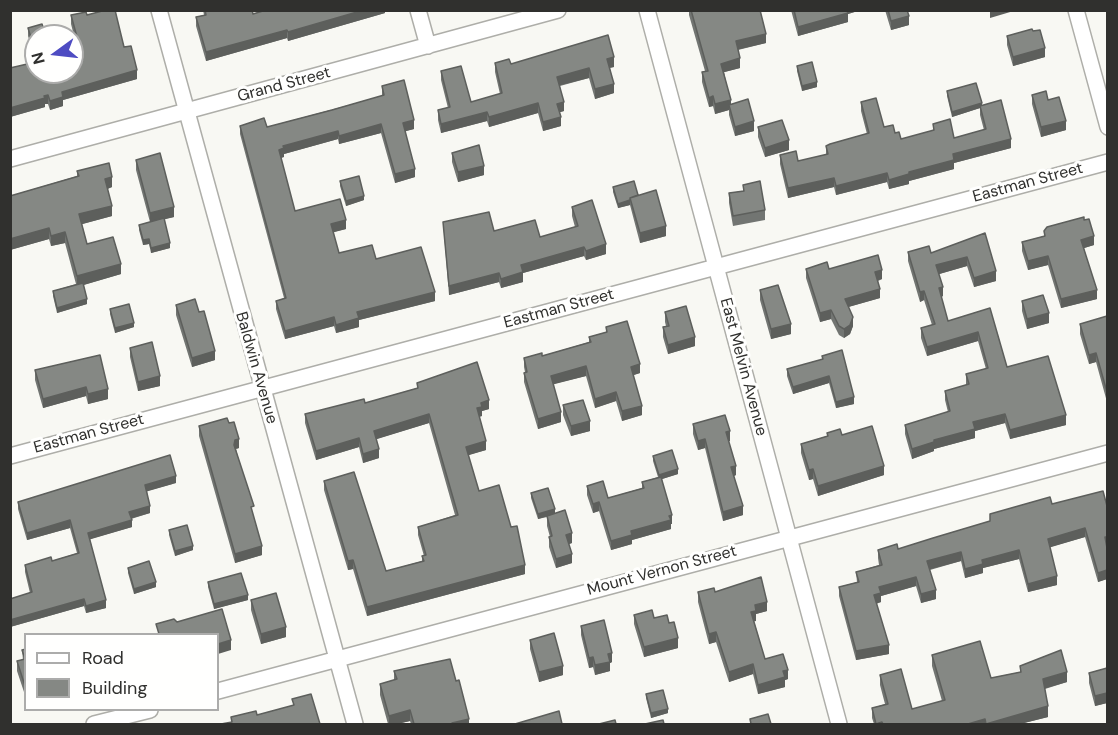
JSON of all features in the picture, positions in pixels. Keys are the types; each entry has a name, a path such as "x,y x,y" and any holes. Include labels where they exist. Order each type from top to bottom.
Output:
{"street":[{"name":"Baldwin Avenue","path":"159,10 185,112 355,724"},
{"path":"418,10 428,46"},
{"name":"Grand Street","path":"10,159 558,10"},
{"name":"East Melvin Avenue","path":"647,10 839,724"},
{"path":"1076,10 1107,127"},
{"name":"Eastman Street","path":"10,456 1107,162"},
{"name":"Mount Vernon Street","path":"219,691 1107,453"},
{"path":"94,724 146,711"}],"building":[{"path":"115,10 124,47 131,46 137,70 62,92 63,97 50,101 48,95 44,96 45,98 10,108 10,68 24,65 24,84 84,84 84,24 73,24 71,15 86,12 87,15"},
{"path":"205,10 252,10 253,14 266,10 364,10 206,52 196,17 206,15"},
{"path":"691,10 760,10 766,34 736,41 740,58 721,64 731,100 715,104 713,96 709,98 702,72 708,71"},
{"path":"794,10 847,10 848,13 798,27"},
{"path":"888,10 907,10 909,16 891,21"},
{"path":"1032,29 1033,31 1040,30 1045,48 1013,57 1007,36"},
{"path":"608,35 614,57 607,59 614,84 595,89 589,68 557,77 564,102 557,104 561,117 543,122 538,103 489,117 487,112 441,124 438,110 450,107 441,71 461,66 471,102 502,93 495,63 509,59 511,64"},
{"path":"812,62 817,82 802,86 797,66"},
{"path":"404,80 414,120 403,123 415,169 395,174 381,124 339,136 338,131 283,146 284,148 279,150 295,211 340,199 346,220 331,224 339,253 372,245 376,259 421,247 435,292 357,312 359,318 336,325 334,317 285,331 276,301 286,298 240,126 264,118 267,127 332,110 384,95 382,86"},
{"path":"976,83 982,103 952,112 947,91"},
{"path":"1046,91 1048,100 1059,97 1066,121 1041,127 1032,95"},
{"path":"876,98 884,127 893,125 895,133 899,132 901,139 934,130 933,124 950,119 954,138 986,129 980,106 1001,100 1011,139 953,154 954,160 889,180 887,173 836,186 834,178 788,188 780,155 796,151 798,161 828,154 826,146 869,133 861,102"},
{"path":"748,99 754,121 735,127 729,105"},
{"path":"782,120 789,140 765,148 758,127"},
{"path":"479,145 484,166 458,172 452,153"},
{"path":"160,153 174,207 150,213 136,160"},
{"path":"109,163 112,177 105,179 112,206 79,214 87,244 113,237 121,264 77,276 65,232 51,236 49,228 10,239 10,196 79,176 77,171"},
{"path":"359,176 364,196 346,201 340,181"},
{"path":"634,181 638,195 618,204 613,187"},
{"path":"760,181 765,210 733,216 729,193 744,191 743,185"},
{"path":"656,190 666,226 640,233 630,198"},
{"path":"592,200 606,244 586,251 584,247 521,265 523,272 501,279 499,273 449,286 443,222 489,212 494,231 535,220 540,237 578,226 572,207"},
{"path":"1084,217 1084,220 1089,219 1094,236 1081,240 1097,290 1061,299 1048,256 1028,261 1022,242 1045,236 1044,231 1047,227"},
{"path":"164,218 170,243 151,248 149,239 143,240 139,225"},
{"path":"985,233 996,271 974,278 967,257 936,265 943,287 939,288 948,321 990,308 1007,367 1048,356 1066,415 1010,430 1005,414 973,422 975,429 934,440 934,442 912,449 905,425 950,411 945,391 969,384 966,374 988,368 978,332 927,347 921,328 935,324 924,291 920,292 908,252 929,246 931,253"},
{"path":"878,255 882,270 875,272 880,289 845,299 853,317 850,325 844,329 839,326 831,310 820,313 806,269 827,262 829,269"},
{"path":"83,283 87,299 57,308 53,291"},
{"path":"778,285 791,324 771,329 760,290"},
{"path":"1043,295 1049,313 1027,319 1022,301"},
{"path":"195,299 199,312 204,311 215,351 192,358 176,305"},
{"path":"129,304 134,323 115,328 110,309"},
{"path":"686,306 695,337 668,345 663,327 669,326 665,312"},
{"path":"1107,316 1107,392 1096,353 1089,355 1080,324"},
{"path":"627,321 640,364 631,367 642,406 622,411 616,392 595,399 586,366 551,376 561,412 538,419 524,373 527,372 524,358 542,353 542,356 591,342 589,337 607,332 606,327"},
{"path":"152,342 160,376 138,382 130,348"},
{"path":"842,350 854,397 836,402 829,376 793,387 787,369 823,359 822,356"},
{"path":"100,355 108,389 88,394 86,387 43,399 35,370"},
{"path":"477,362 489,400 481,403 482,407 477,408 486,441 466,447 479,491 499,485 511,527 517,526 525,565 367,607 353,560 348,561 324,481 354,472 386,571 424,561 422,556 426,555 418,527 458,515 429,414 374,431 379,449 363,454 359,438 316,451 305,414 364,399 365,403 418,388 417,383"},
{"path":"583,400 590,421 571,426 563,405"},
{"path":"725,415 730,431 726,432 736,466 731,467 743,506 723,512 705,439 698,441 693,424"},
{"path":"227,418 229,423 234,422 239,439 235,440 234,445 254,506 251,507 262,546 235,554 199,426"},
{"path":"872,426 884,466 818,486 813,469 809,470 801,444 828,436 827,433 840,429 842,435"},
{"path":"672,450 678,469 659,475 653,456"},
{"path":"170,455 176,476 145,485 150,506 129,512 132,520 88,533 106,600 86,606 84,599 10,620 10,599 32,592 25,565 51,557 52,561 79,553 70,520 27,533 18,502"},
{"path":"661,477 672,515 669,516 671,520 631,531 632,535 611,541 599,502 593,504 587,486 603,481 608,498 644,488 642,482"},
{"path":"548,488 555,509 538,514 531,493"},
{"path":"1103,491 1107,506 1107,537 1105,537 1107,570 1098,573 1085,528 1048,539 1057,576 1028,584 1019,550 982,560 983,564 965,569 961,552 927,561 936,590 921,594 916,577 879,587 881,593 874,595 889,645 856,651 839,587 859,582 856,572 882,565 878,550 897,544 898,549 990,521 990,514 1050,497 1052,504"},
{"path":"565,510 572,533 566,535 572,554 556,559 549,537 552,536 547,516"},
{"path":"187,525 193,546 175,551 169,530"},
{"path":"149,561 156,582 134,589 128,568"},
{"path":"241,573 248,595 214,604 208,582"},
{"path":"761,577 767,602 755,605 756,611 751,612 765,659 783,654 788,670 783,671 785,677 758,685 753,664 729,672 716,632 709,634 698,592 714,588 715,592"},
{"path":"276,593 286,627 261,634 251,600"},
{"path":"222,609 231,640 219,644 219,633 159,633 156,624 174,619 177,622"},
{"path":"652,610 654,618 667,615 669,623 674,622 678,638 644,647 634,615"},
{"path":"604,620 612,653 608,654 610,662 595,665 593,657 589,658 581,626"},
{"path":"554,633 563,666 539,672 530,640"},
{"path":"980,641 991,678 1021,672 1020,666 1061,650 1067,672 1043,679 1048,706 986,724 985,719 968,724 883,724 882,722 876,724 872,708 888,704 880,675 901,669 912,709 945,700 932,655"},
{"path":"24,659 24,683 17,661"},
{"path":"450,659 456,681 459,680 469,719 452,724 414,724 410,710 389,716 380,684 397,679 394,671"},
{"path":"1107,668 1107,693 1095,696 1089,673"},
{"path":"663,690 668,709 651,713 646,694"},
{"path":"311,694 320,724 221,724 232,722 231,717 256,711 257,715 294,705 292,699"},
{"path":"559,711 562,724 515,724"},
{"path":"768,714 771,724 751,724 750,719"},
{"path":"615,720 616,724 599,724"},
{"path":"663,720 664,724 645,724"}]}
